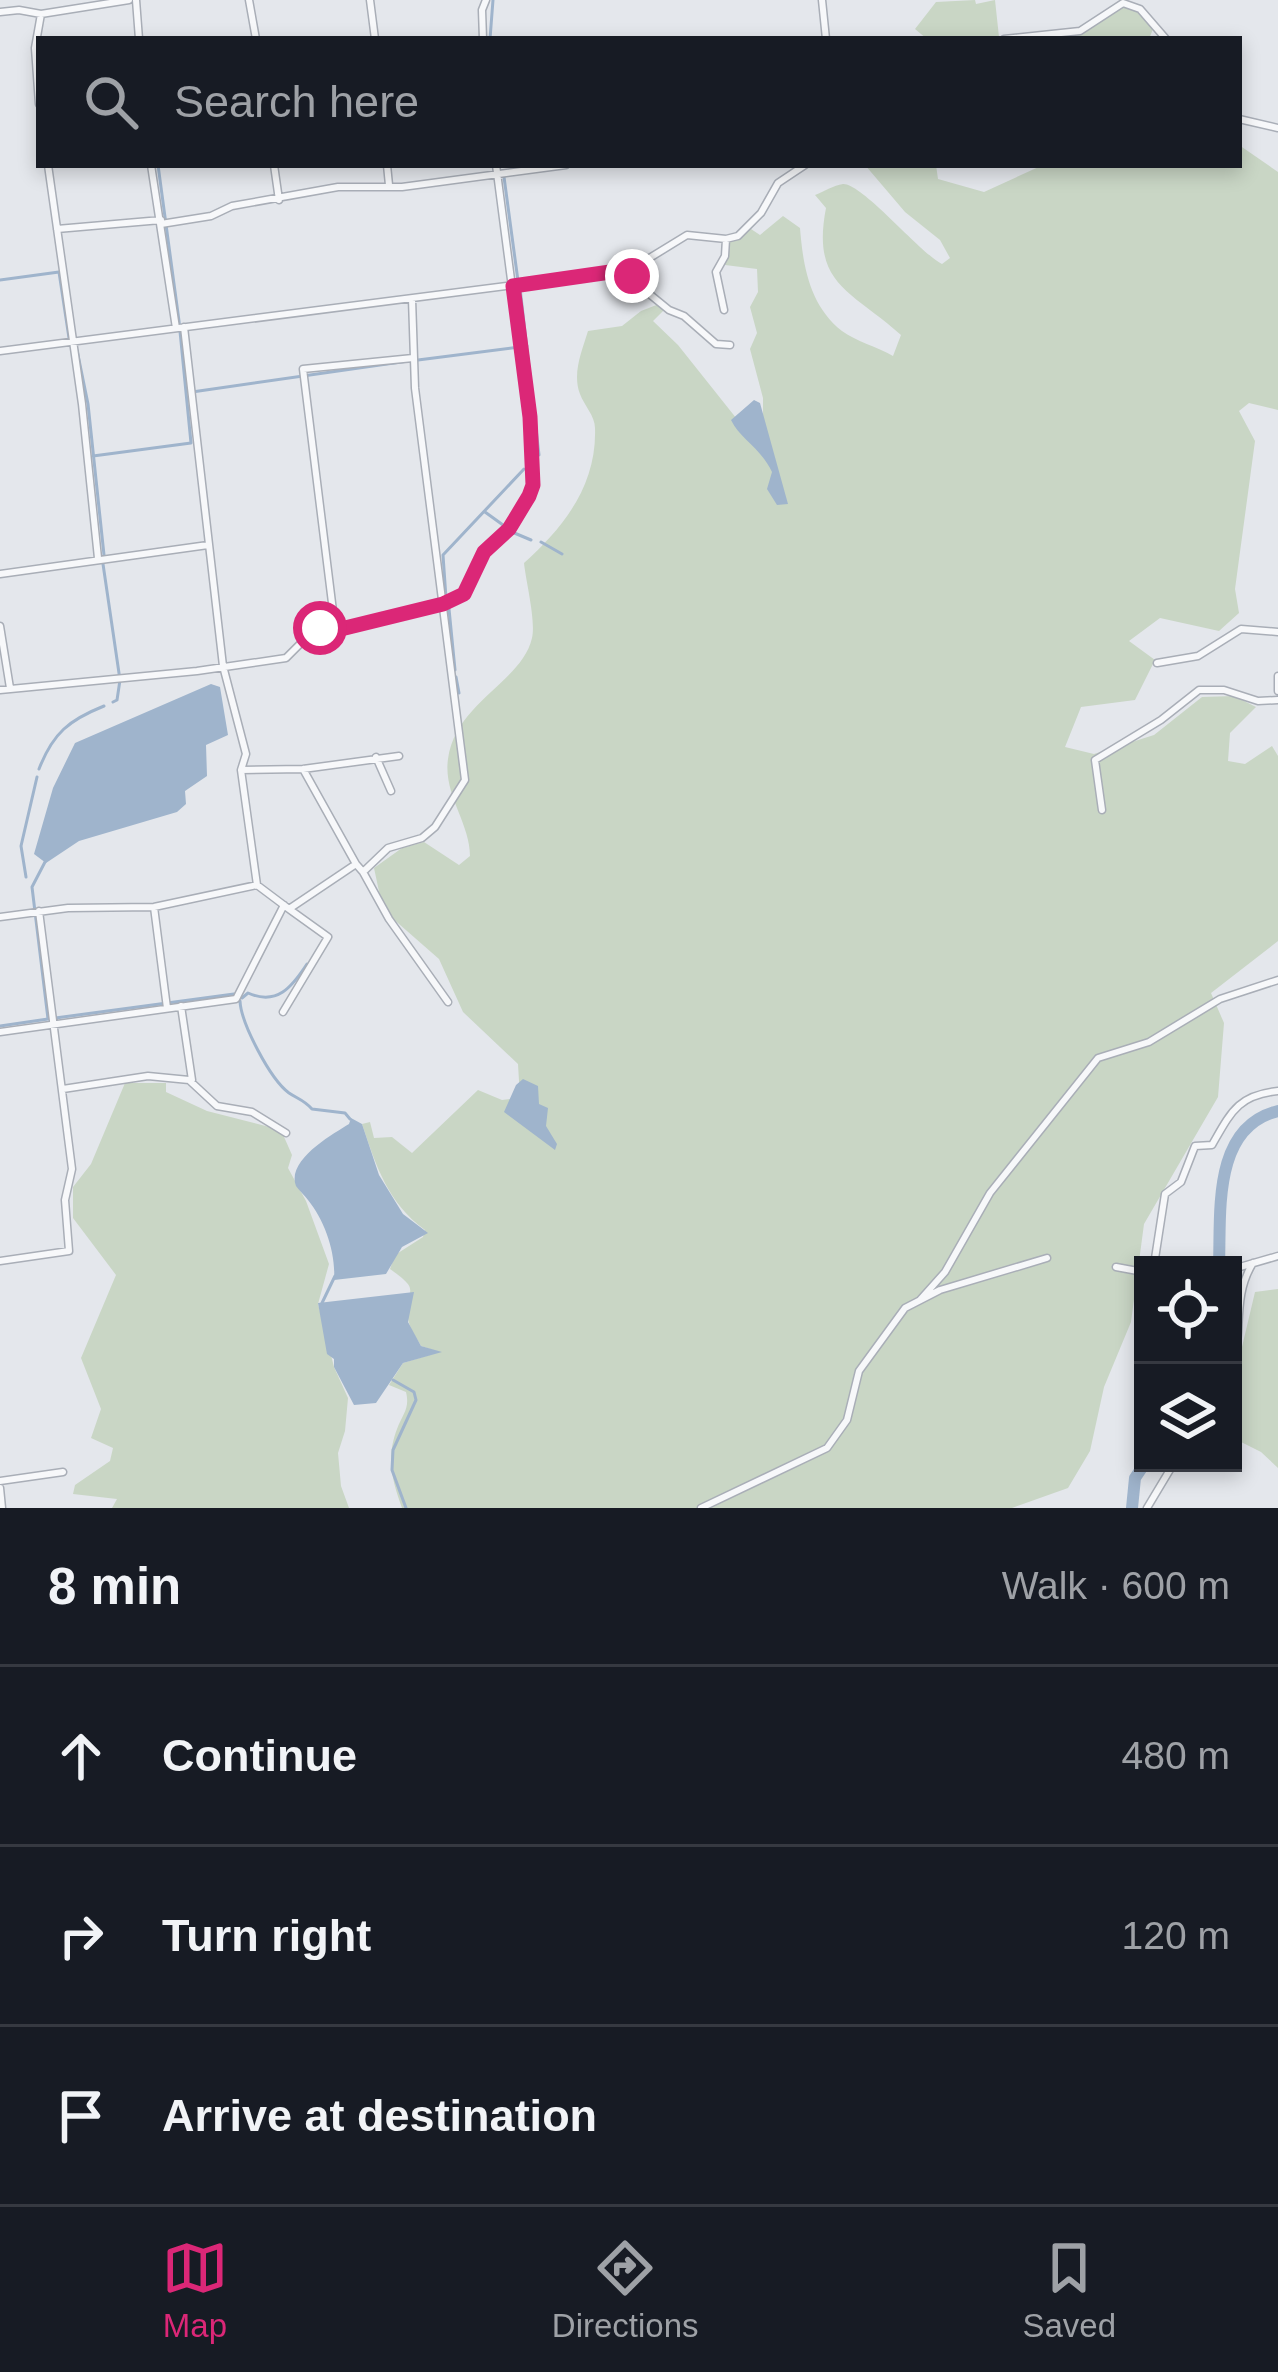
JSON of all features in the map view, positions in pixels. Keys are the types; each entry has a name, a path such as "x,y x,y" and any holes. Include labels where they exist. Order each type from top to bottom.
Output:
{"street":[{"path":"0,12 41,14 132,0 139,36"},
{"path":"249,0 255,36"},
{"path":"370,0 375,36"},
{"path":"483,36 482,10 487,0"},
{"path":"822,0 826,36"},
{"path":"1032,36 1080,31 1121,2 1140,9 1163,36"},
{"path":"37,36 41,14"},
{"path":"1242,120 1278,128"},
{"path":"48,168 98,558"},
{"path":"152,168 180,327 223,666 246,754 241,770 256,885 328,937 283,1012"},
{"path":"274,168 279,200"},
{"path":"387,168 389,187"},
{"path":"0,351 631,269 687,235 726,239 750,227 778,183 800,168"},
{"path":"0,690 286,658 314,630 345,628 443,604 470,588 484,552 509,529 533,485 530,417 497,169 389,187 338,187 232,206 211,216 58,229"},
{"path":"724,310 716,272 725,256 726,239"},
{"path":"631,269 642,287 669,310 684,316 716,344 730,345"},
{"path":"363,872 388,848 422,838 435,827 465,780 413,358 412,299"},
{"path":"335,627 303,369 413,358"},
{"path":"0,574 208,545"},
{"path":"0,626 10,688"},
{"path":"1157,663 1190,659 1241,628 1278,632"},
{"path":"1102,810 1095,760 1160,720 1191,693 1224,690 1258,701 1278,696 1278,676"},
{"path":"241,770 303,769 398,755"},
{"path":"376,757 391,791"},
{"path":"303,769 389,919 448,1002"},
{"path":"0,1031 236,999 286,907 356,864"},
{"path":"0,917 39,911 154,908 256,885"},
{"path":"154,908 167,1008"},
{"path":"0,1261 69,1251 65,1200 72,1168 39,911"},
{"path":"920,1300 945,1272 991,1192 1098,1058 1149,1042 1220,999 1278,980"},
{"path":"181,1006 193,1081 217,1106 252,1112 286,1132"},
{"path":"63,1089 148,1076 193,1081"},
{"path":"1155,1256 1165,1194 1181,1182 1195,1146 1212,1145 1245,1099 1278,1091"},
{"path":"1242,1266 1278,1256"},
{"path":"701,1508 827,1448 847,1420 859,1372 905,1308 1047,1258"},
{"path":"1234,1364 1240,1338 1237,1312 1251,1264"},
{"path":"1116,1267 1134,1270"},
{"path":"2,1508 0,1484 63,1472"},
{"path":"1148,1508 1169,1472"}],"green space":[{"path":"995,0 999,36 923,36 915,29 936,2"},
{"path":"1121,7 1134,9 1153,29 1150,36 1077,35"},
{"path":"1242,147 1278,172 1278,410 1249,403 1239,411 1255,441 1235,589 1239,613 1219,631 1160,618 1129,641 1155,660 1135,700 1081,707 1065,747 1094,754 1154,735 1202,697 1234,696 1256,707 1230,733 1228,761 1245,764 1272,746 1278,756 1278,941 1211,993 1224,1023 1218,1097 1144,1224 1140,1256 1134,1256 1131,1322 1104,1387 1090,1451 1068,1488 1012,1508 402,1508 391,1459 407,1398 406,1392 389,1385 403,1363 439,1352 421,1346 415,1336 408,1318 410,1287 390,1269 395,1255 423,1237 425,1230 392,1196 362,1124 370,1122 374,1138 392,1137 412,1153 478,1090 502,1100 520,1098 518,1064 463,1012 439,959 383,910 374,868 402,848 424,842 459,865 470,856 449,784 448,759 463,722 526,653 533,622 524,563 565,519 590,468 595,424 577,378 588,331 622,326 659,304 664,310 653,321 678,345 756,443 763,435 763,398 750,349 757,333 750,307 758,292 757,269 725,265 728,241 751,229 760,235 783,216 800,228 810,284 831,321 847,335 893,356 901,335 851,295 830,270 824,254 826,208 815,195 843,184 852,187 942,264 950,258 940,240 905,212 868,168 936,168 938,179 984,192 1036,168 1242,168"},
{"path":"125,1083 166,1083 166,1092 207,1111 281,1130 292,1155 288,1168 329,1264 318,1304 334,1367 348,1398 338,1453 349,1508 112,1508 117,1499 73,1494 75,1485 110,1461 113,1448 91,1438 101,1409 81,1358 116,1275 73,1218 73,1187 91,1164"},
{"path":"1278,1289 1278,1468 1242,1442 1242,1347 1255,1292"}],"water":[{"path":"754,400 760,403 788,504 777,505 767,489 772,472 731,420"},
{"path":"211,684 220,687 228,735 206,745 207,776 185,791 186,804 177,812 79,841 46,863 34,854 53,788 75,743"},
{"path":"523,1079 538,1086 539,1104 548,1108 546,1126 557,1144 555,1150 504,1112"},
{"path":"351,1118 362,1124 379,1175 403,1214 428,1233 402,1247 386,1274 334,1280 324,1227 296,1186 295,1176 304,1158"},
{"path":"414,1292 408,1322 421,1346 442,1352 403,1363 376,1403 354,1405 334,1359 327,1354 318,1303"}],"waterway":[{"path":"490,36 493,0"},
{"path":"93,456 191,443 158,168"},
{"path":"504,177 518,281"},
{"path":"0,280 59,272 69,338"},
{"path":"520,288 539,455"},
{"path":"418,360 527,346"},
{"path":"77,350 88,404 104,555"},
{"path":"192,392 408,361"},
{"path":"446,598 443,555 524,469"},
{"path":"485,512 503,525"},
{"path":"512,532 531,540"},
{"path":"541,542 562,554"},
{"path":"103,564 120,680 113,702"},
{"path":"449,609 455,670"},
{"path":"456,677 459,693"},
{"path":"39,769 64,729 104,706"},
{"path":"26,877 21,846 37,777"},
{"path":"0,1026 48,1019 32,887 45,862"},
{"path":"48,1019 234,994 242,998 248,993 275,996 307,964"},
{"path":"240,1001 251,1036 281,1086 312,1109 345,1113 350,1119"},
{"path":"1219,1256 1221,1197 1231,1153 1241,1134 1278,1111"},
{"path":"322,1303 335,1276"},
{"path":"393,1380 414,1392 416,1400 393,1450 392,1470 406,1508"},
{"path":"1132,1508 1139,1472"}],"route":[{"path":"320,628 345,628 443,604 470,588 484,552 509,529 533,485 530,417 513,286 631,269 632,276"}]}
